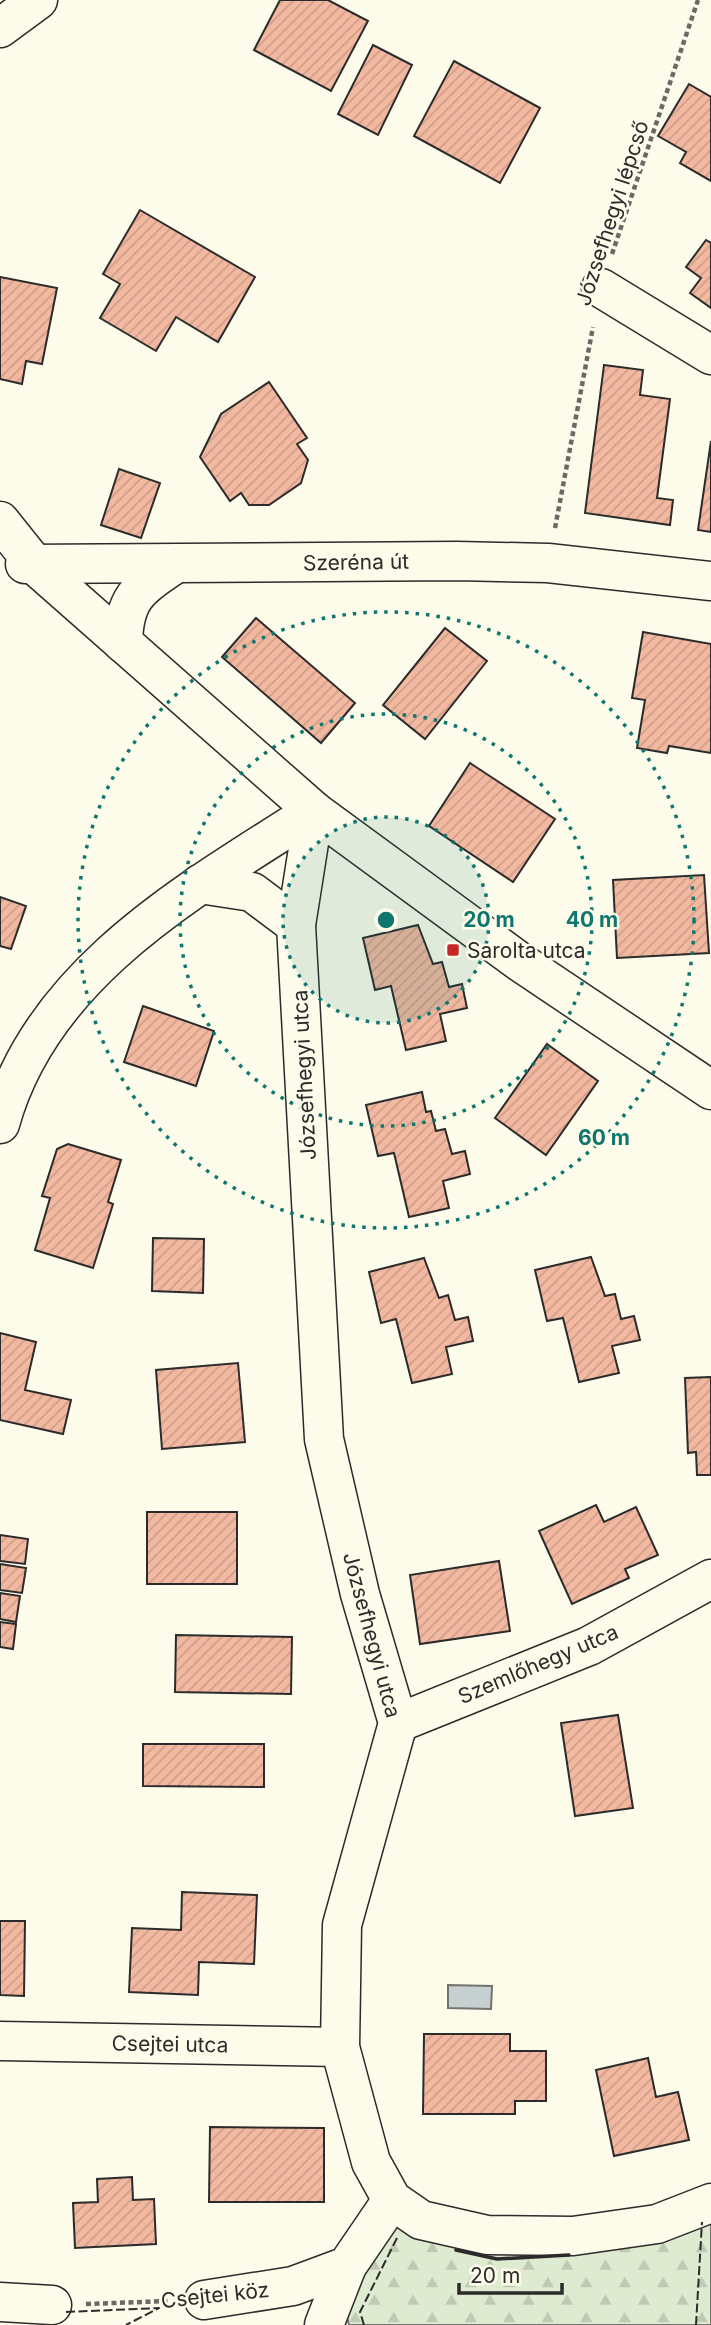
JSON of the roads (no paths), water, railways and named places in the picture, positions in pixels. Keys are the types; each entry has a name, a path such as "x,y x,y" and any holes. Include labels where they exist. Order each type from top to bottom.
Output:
{"street":[{"path":"0,28 38,0"},
{"path":"601,288 711,355"},
{"path":"0,521 18,563 123,643 314,811 520,962 711,1090"},
{"name":"Szeréna út","path":"18,563 548,563 711,581"},
{"path":"123,643 124,620 138,590 176,564"},
{"path":"0,1124 7,1099 35,1039 72,994 141,927 200,884 314,811"},
{"name":"Józsefhegyi utca","path":"314,811 296,925 324,1439 360,1594 398,1723 342,1924 340,2047 371,2162 392,2200 421,2220 487,2235 573,2236 633,2228 657,2224 711,2203"},
{"path":"200,884 252,892 296,925"},
{"name":"Szemlőhegy utca","path":"398,1723 589,1646 711,1579"},
{"name":"Csejtei utca","path":"0,2041 340,2047"},
{"path":"324,2325 347,2266 392,2200"},
{"name":"Csejtei köz","path":"205,2300 293,2286 347,2266"},
{"path":"0,2302 15,2305 52,2305"}],"place":[{"name":"Sarolta utca","path":"453,950"}]}
